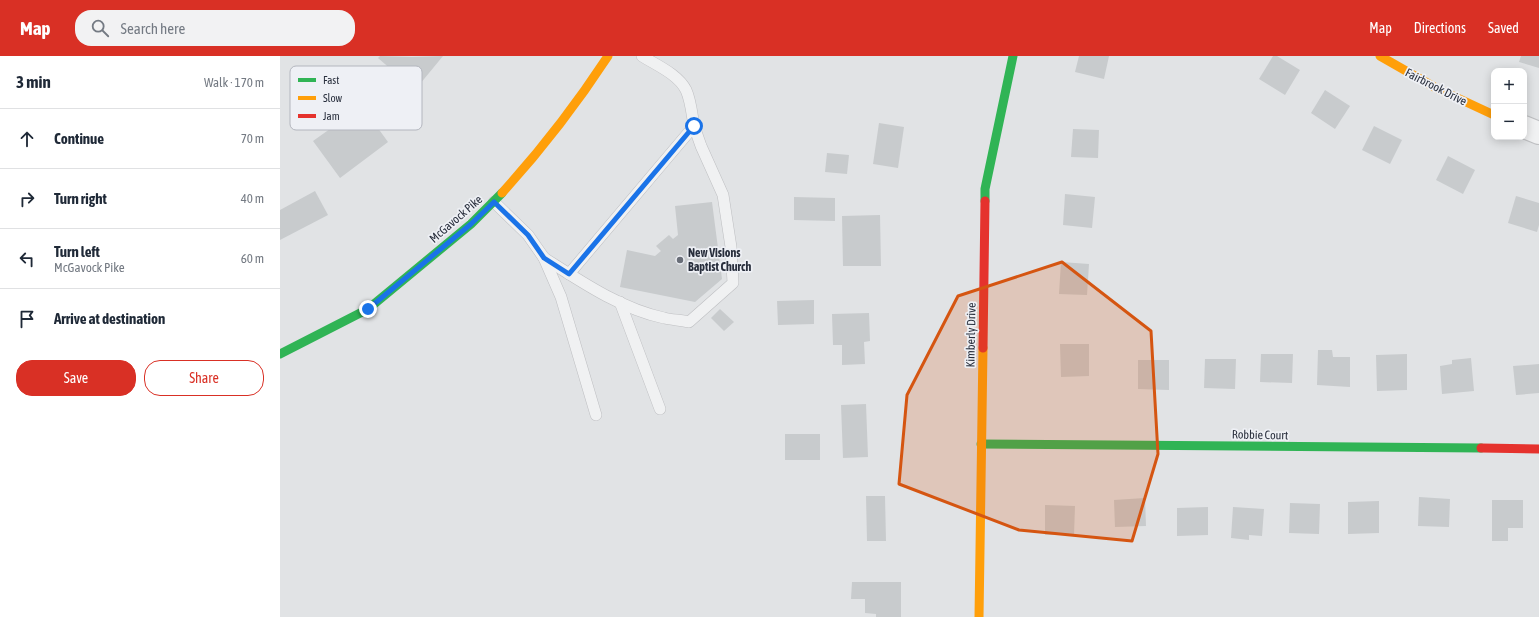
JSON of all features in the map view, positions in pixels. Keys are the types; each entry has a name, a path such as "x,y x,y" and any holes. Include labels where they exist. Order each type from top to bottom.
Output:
{"street":[{"name":"McGavock Pike","path":"280,354 368,309 471,224 494,202 530,162 566,116 608,56"},
{"name":"Kimberly Drive","path":"979,617 985,189 1013,56"},
{"name":"Fairbrook Drive","path":"1380,56 1430,86 1491,114"},
{"path":"1527,128 1539,132"},
{"name":"Robbie Court","path":"981,444 1539,450"}],"lane":[{"path":"544,258 587,285 620,302 663,318 689,322 733,282 731,247 723,195 701,146 694,126 689,98 681,83 674,76 642,56"},
{"path":"569,274 694,126"},
{"path":"494,202 528,235 544,258 561,297 596,415"},
{"path":"620,302 660,409"}],"highlighted area":[{"path":"1062,262 1151,331 1158,454 1132,541 1019,530 899,484 907,395 958,296"}],"building":[{"path":"380,56 443,56 422,82 422,66 387,66 378,58"},
{"path":"1079,56 1109,56 1104,79 1075,72"},
{"path":"1273,56 1277,56 1300,70 1285,95 1259,79"},
{"path":"1521,56 1539,56 1539,68 1519,62"},
{"path":"1325,90 1350,106 1335,129 1311,113"},
{"path":"879,123 904,127 898,168 873,164"},
{"path":"1374,126 1402,140 1390,164 1362,150"},
{"path":"1073,129 1099,130 1098,158 1071,157"},
{"path":"328,130 379,130 388,142 340,178 313,141"},
{"path":"827,153 849,155 847,174 825,172"},
{"path":"1448,156 1475,170 1463,194 1436,180"},
{"path":"315,191 328,215 280,240 280,210"},
{"path":"1065,194 1095,197 1092,228 1063,225"},
{"path":"1516,196 1539,203 1539,225 1537,232 1508,223"},
{"path":"794,197 835,198 835,221 794,220"},
{"path":"712,202 722,279 695,302 620,287 627,250 655,256 661,251 656,246 669,235 673,239 678,235 675,206"},
{"path":"880,215 881,266 843,266 842,216"},
{"path":"1061,262 1089,264 1087,295 1059,294"},
{"path":"814,300 814,324 778,325 777,301"},
{"path":"720,309 734,322 724,331 711,318"},
{"path":"869,313 870,341 864,342 865,364 842,365 842,345 833,345 832,314"},
{"path":"1060,344 1089,344 1089,376 1061,377"},
{"path":"1318,350 1332,350 1333,357 1350,357 1350,387 1317,385"},
{"path":"1261,354 1293,354 1292,383 1260,382"},
{"path":"1407,354 1407,390 1377,391 1376,355"},
{"path":"1471,358 1474,391 1442,394 1440,366 1452,364 1452,360"},
{"path":"1205,359 1236,359 1235,389 1204,388"},
{"path":"1138,360 1169,360 1169,390 1138,389"},
{"path":"1539,364 1539,393 1516,395 1513,366"},
{"path":"866,404 868,457 843,458 841,405"},
{"path":"785,434 820,434 820,460 785,460"},
{"path":"866,496 885,496 886,541 867,541"},
{"path":"1419,497 1450,499 1449,527 1418,526"},
{"path":"1145,498 1146,526 1115,527 1114,500"},
{"path":"1492,500 1523,500 1523,528 1508,528 1508,541 1492,541"},
{"path":"1379,501 1379,533 1348,534 1348,502"},
{"path":"1290,503 1320,504 1319,534 1289,533"},
{"path":"1045,505 1075,506 1074,535 1045,535"},
{"path":"1208,507 1208,535 1177,536 1177,508"},
{"path":"1233,507 1264,509 1262,536 1249,535 1249,540 1231,538"},
{"path":"852,582 901,582 901,617 876,617 876,614 865,613 865,599 851,599"}],"traffic: fast":[{"path":"985,201 985,189 1013,56"},
{"path":"280,354 368,309 471,224 502,193"},
{"path":"981,444 1481,448"}],"traffic: slow":[{"path":"502,193 558,127 608,56"},
{"path":"1380,56 1436,88 1491,114"},
{"path":"979,617 983,348"}],"traffic: jam":[{"path":"983,348 985,201"},
{"path":"1481,448 1539,449"}],"place":[{"name":"New Visions Baptist Church","path":"680,260"}],"route":[{"path":"368,309 471,224 494,202 528,235 544,258 569,274 694,126"}]}
